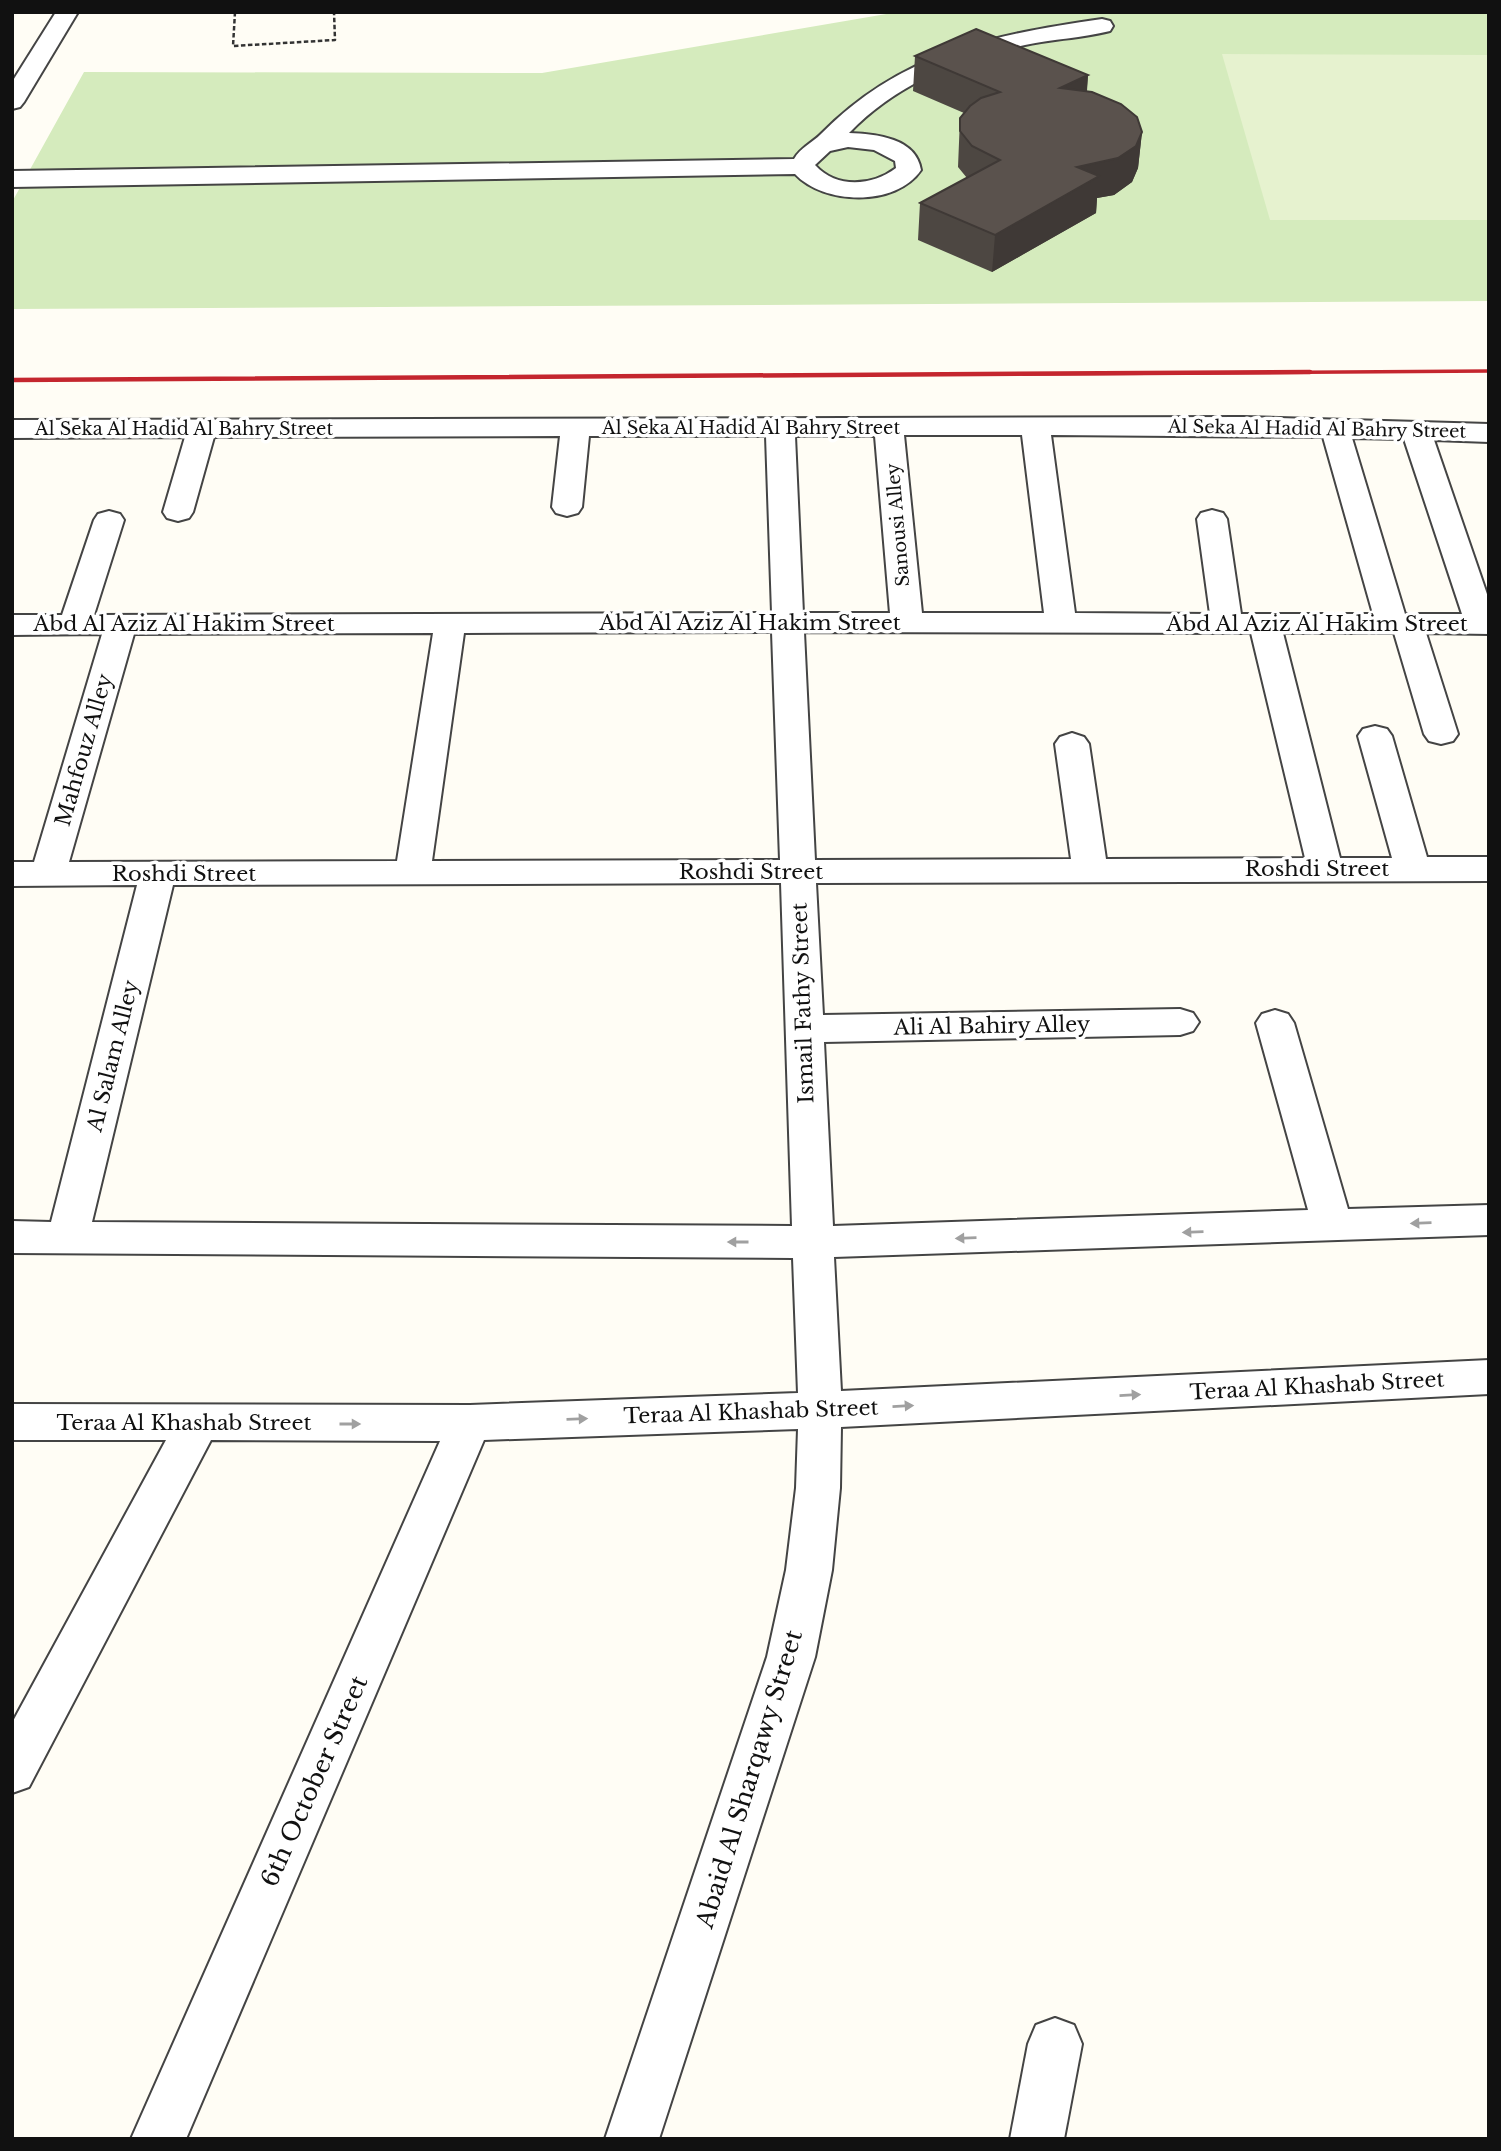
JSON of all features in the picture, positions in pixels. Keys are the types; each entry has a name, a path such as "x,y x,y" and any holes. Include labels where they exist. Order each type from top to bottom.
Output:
{"street":[{"path":"12,102 67,12"},
{"path":"825,144 856,110 875,95 911,74 952,57 998,43 1102,26"},
{"path":"848,140 873,141 894,148 907,158 909,170 898,181 877,188 852,190 809,177 802,166 807,153 825,144 848,140"},
{"path":"12,179 802,166"},
{"path":"1035,427 1061,623"},
{"name":"Al Seka Al Hadid Al Bahry Street","path":"12,429 1035,427 1335,428 1489,433"},
{"name":"Sanousi Alley","path":"889,428 907,623"},
{"path":"1335,428 1400,624 1441,734"},
{"path":"178,512 202,429"},
{"path":"567,507 575,429"},
{"name":"Ismail Fathy Street","path":"780,429 820,1410"},
{"path":"1416,430 1485,624"},
{"path":"1212,519 1227,623"},
{"path":"75,625 109,520"},
{"name":"Abd Al Aziz Al Hakim Street","path":"12,625 789,622 1485,624"},
{"path":"412,873 450,623"},
{"path":"1265,623 1325,869"},
{"name":"Mahfouz Alley","path":"48,874 121,625"},
{"path":"1375,736 1413,869"},
{"path":"1072,744 1090,870"},
{"name":"Roshdi Street","path":"12,874 1489,869"},
{"name":"Al Salam Alley","path":"68,1237 158,874"},
{"name":"Ali Al Bahiry Alley","path":"805,1029 1180,1023"},
{"path":"1275,1023 1333,1227"},
{"path":"12,1237 813,1242 1489,1220"},
{"name":"Teraa Al Khashab Street","path":"12,1422 470,1423 820,1410 1489,1377"},
{"name":"Abaid Al Sharqawy Street","path":"632,2139 791,1657 809,1570 818,1488 820,1410"},
{"name":"6th October Street","path":"158,2139 470,1423"},
{"path":"12,1771 197,1424"},
{"path":"1037,2139 1055,2045"}],"path":[{"path":"235,12 233,46 335,40 334,12"}],"green space":[{"path":"898,12 1489,12 1489,301 12,309 12,202 84,72 542,73"},
{"path":"1222,54 1489,55 1489,220 1270,220"}],"building":[{"path":"976,29 1088,75 1060,88 1092,92 1121,104 1137,117 1142,132 1136,146 1118,158 1077,167 1099,176 995,235 920,203 1000,160 972,146 960,131 960,118 981,98 1000,92 915,56"}],"railway":[{"path":"1023,374 1489,371"},
{"path":"12,380 1310,372"}]}
